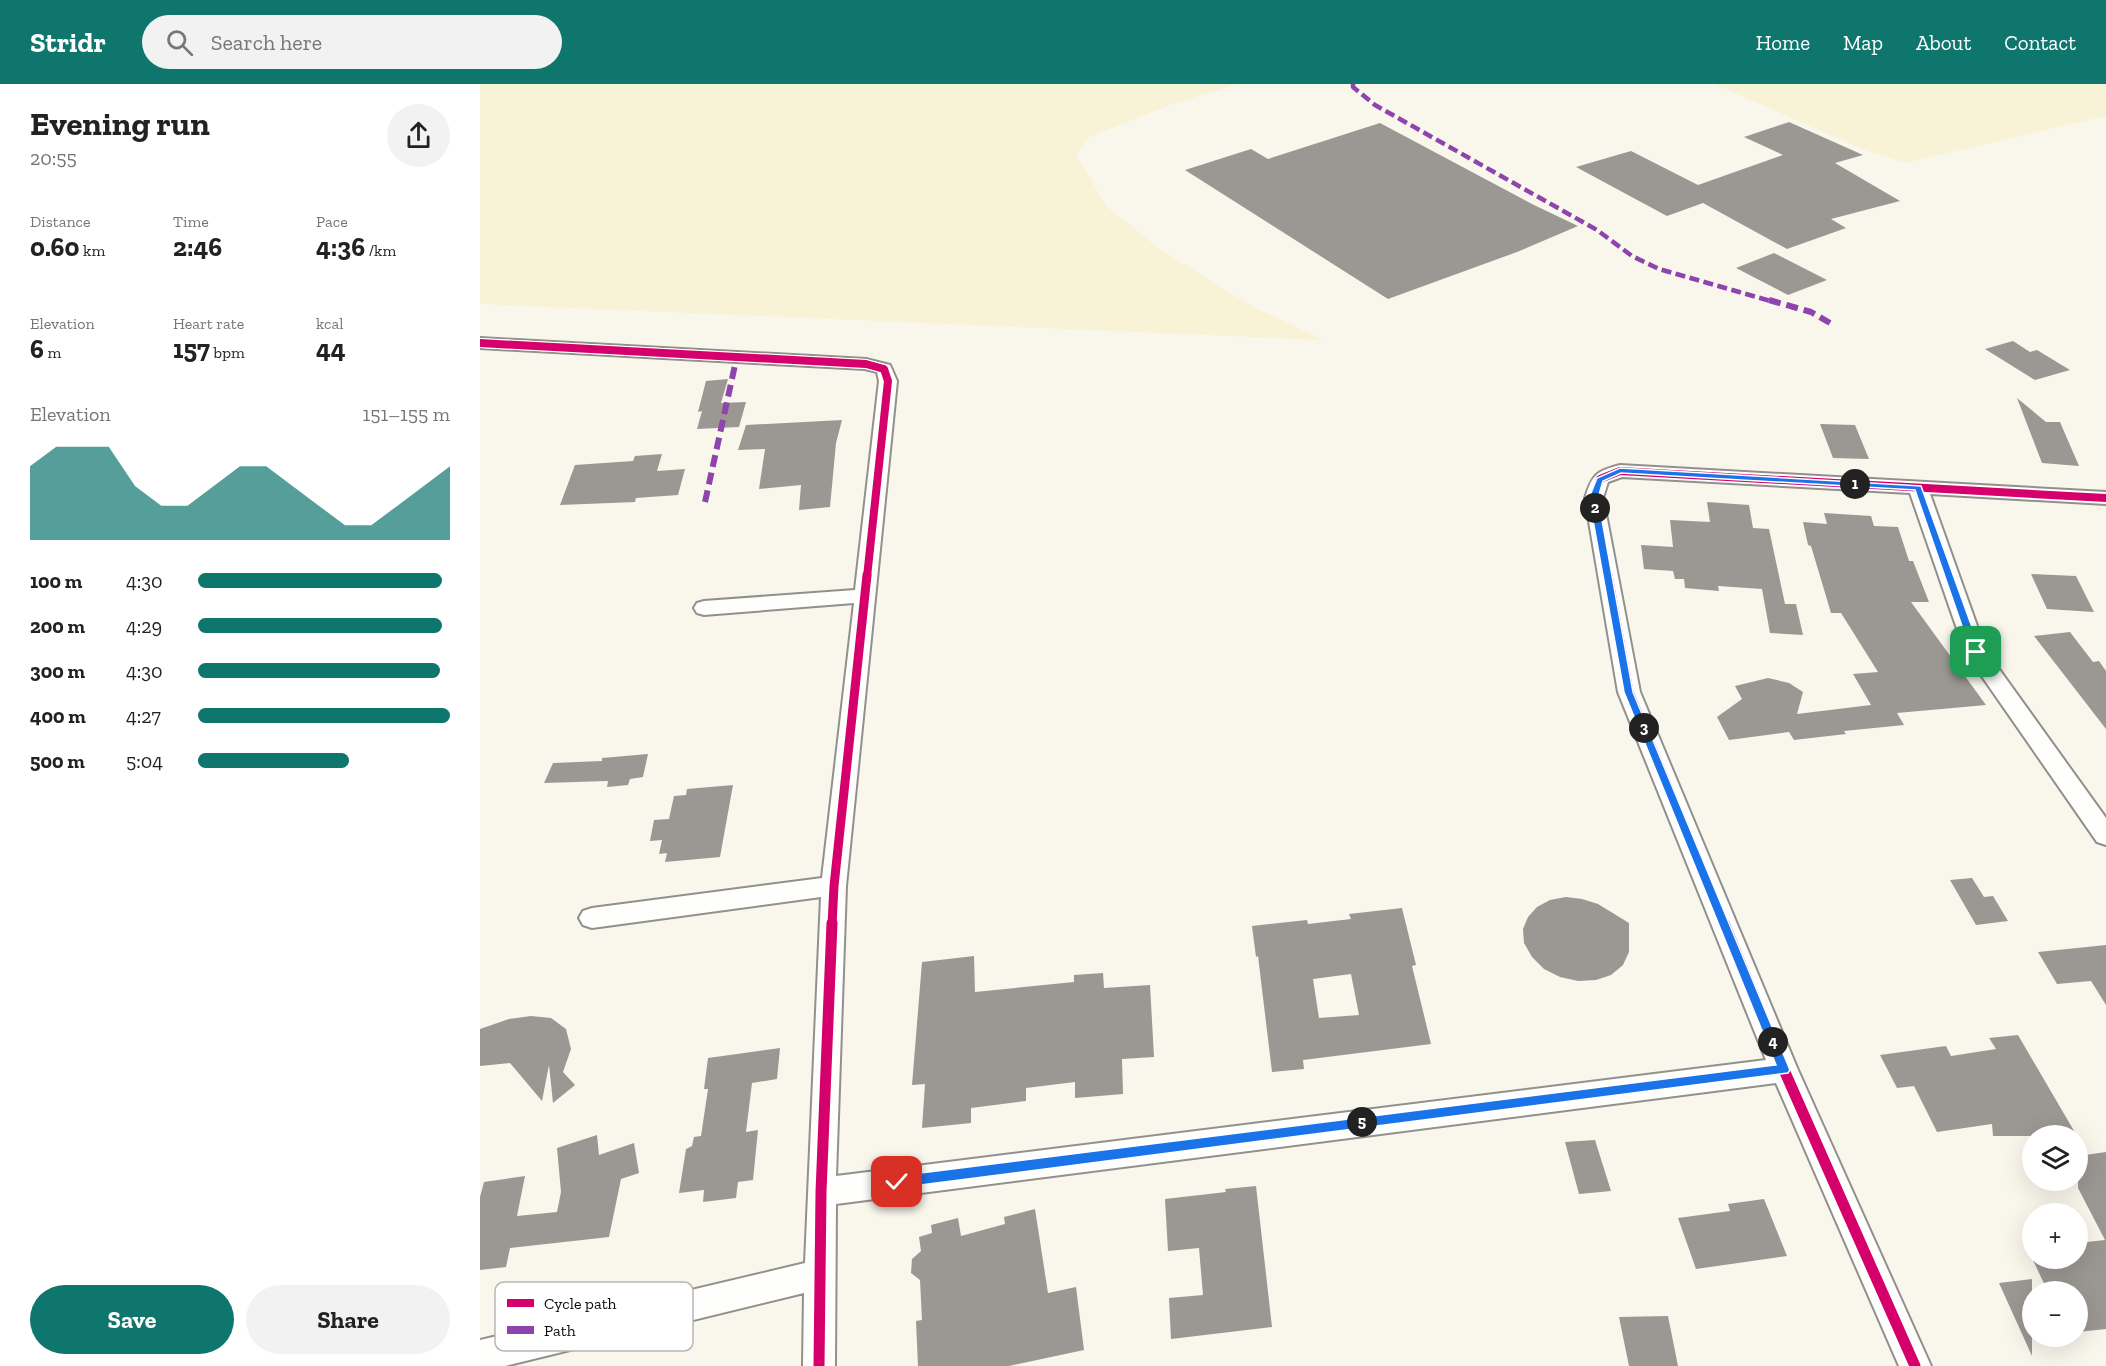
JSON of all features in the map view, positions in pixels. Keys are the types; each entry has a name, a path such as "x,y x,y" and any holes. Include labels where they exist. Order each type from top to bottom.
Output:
{"street":[{"path":"480,343 866,364 884,369 888,381 834,886 820,1192 819,1366"},
{"path":"1916,1366 1784,1070 1629,692 1594,498 1600,479 1620,471 2106,498"},
{"path":"1918,488 1976,652 2106,836"},
{"path":"704,608 865,596"},
{"path":"592,918 834,886"},
{"path":"820,1192 1784,1070"},
{"path":"693,1305 819,1275"},
{"path":"480,1356 501,1351"}],"shaded area":[{"path":"480,84 1237,84 1173,104 1087,138 1076,155 1107,207 1160,249 1250,305 1323,340 480,304"},
{"path":"1714,84 2106,84 2106,116 1905,163 1865,150"}],"building":[{"path":"1789,122 1863,155 1835,163 1900,201 1831,219 1846,228 1787,249 1703,203 1667,216 1576,167 1631,151 1698,185 1783,155 1744,137"},
{"path":"1380,123 1578,226 1517,252 1388,299 1185,170 1251,149 1268,159"},
{"path":"1774,253 1827,280 1788,295 1736,268"},
{"path":"2013,341 2030,352 2037,350 2070,370 2035,380 1985,349"},
{"path":"728,379 721,403 746,402 739,427 697,429 702,411 698,412 706,381"},
{"path":"2017,398 2046,422 2060,422 2079,466 2042,463"},
{"path":"842,420 836,443 830,507 799,510 801,485 759,489 765,449 738,450 746,425"},
{"path":"1820,424 1855,425 1869,459 1833,458"},
{"path":"662,454 657,471 685,469 678,495 636,498 635,502 560,505 575,465 633,461 635,456"},
{"path":"1707,502 1749,505 1753,528 1769,529 1785,604 1796,604 1803,635 1770,633 1762,589 1718,586 1719,591 1685,588 1684,579 1675,579 1673,571 1644,569 1641,545 1673,547 1670,520 1710,522"},
{"path":"1824,513 1871,516 1874,526 1898,527 1909,561 1913,561 1929,602 1911,602 1986,705 1897,713 1904,725 1844,731 1846,734 1794,740 1789,732 1729,740 1717,717 1742,699 1735,686 1768,678 1789,683 1803,692 1797,714 1871,705 1853,674 1878,672 1841,613 1831,613 1811,546 1808,545 1803,522 1827,524"},
{"path":"2031,574 2076,576 2094,612 2047,609"},
{"path":"2070,632 2093,662 2099,661 2106,671 2106,729 2034,636"},
{"path":"648,754 643,777 630,779 628,785 607,787 608,781 544,783 553,763 602,761 602,758"},
{"path":"733,785 720,857 665,862 667,853 659,854 662,840 650,841 654,820 669,819 674,796 686,795 687,789"},
{"path":"1972,878 1984,897 1993,896 2008,921 1976,925 1950,880"},
{"path":"1566,897 1598,904 1629,923 1629,952 1623,965 1611,975 1596,980 1578,981 1560,977 1544,969 1532,957 1524,943 1523,929 1528,917 1537,907 1550,900"},
{"path":"1402,908 1416,965 1412,966 1431,1044 1303,1060 1304,1069 1272,1072 1258,956 1256,957 1252,926 1307,920 1308,924 1351,919 1349,914","holes":["1351,974 1359,1015 1319,1018 1313,979"]},
{"path":"2106,945 2106,1005 2091,981 2057,984 2038,952"},
{"path":"974,956 975,992 1074,982 1074,975 1103,973 1104,988 1150,985 1154,1057 1122,1059 1123,1094 1075,1098 1075,1082 1026,1088 1026,1101 971,1108 971,1123 922,1128 925,1084 912,1085 922,962"},
{"path":"531,1016 551,1018 566,1029 571,1049 563,1072 575,1085 553,1103 549,1065 542,1101 510,1063 480,1066 480,1029 509,1019"},
{"path":"2018,1035 2071,1125 2022,1125 2022,1136 1993,1136 1992,1124 1937,1132 1914,1086 1897,1088 1880,1055 1946,1046 1951,1056 1996,1049 1989,1038"},
{"path":"780,1048 777,1079 752,1083 746,1132 758,1130 753,1180 738,1182 736,1198 703,1202 704,1190 679,1193 686,1149 692,1146 694,1137 701,1136 708,1089 704,1089 708,1058"},
{"path":"597,1135 599,1155 634,1143 639,1173 621,1179 609,1237 510,1248 506,1267 480,1270 480,1197 484,1182 525,1176 517,1216 557,1212 561,1192 557,1148"},
{"path":"1595,1140 1611,1191 1579,1194 1565,1142"},
{"path":"2106,1152 2106,1329 2088,1331 2088,1281 2043,1281 2037,1269 2088,1269 2088,1242 2105,1240 2088,1203 2086,1203 2080,1191 2088,1191 2088,1155"},
{"path":"1256,1186 1272,1327 1171,1339 1169,1298 1203,1295 1199,1248 1168,1251 1165,1199"},
{"path":"1764,1199 1787,1256 1696,1269 1678,1218 1730,1211 1728,1204"},
{"path":"1035,1209 1048,1293 1076,1287 1084,1350 1009,1366 918,1366 916,1321 922,1320 920,1280 911,1273 912,1259 921,1251 919,1237 932,1233 931,1225 958,1218 961,1236 1005,1224 1004,1217"},
{"path":"2032,1279 2032,1281 2022,1281 2022,1334 1999,1283"},
{"path":"1668,1316 1678,1366 1629,1366 1619,1317"}],"marked path":[{"path":"1353,84 1353,87 1375,105 1597,230 1632,256 1659,269 1811,312 1830,323"},
{"path":"705,502 737,356"}],"cycle path":[{"path":"480,343 866,364 884,369 888,381 834,886 821,1192 819,1366"},
{"path":"1915,1366 1784,1070 1629,692 1594,498 1600,479 1620,471 2106,498"}],"route":[{"path":"897,1182 1784,1070 1629,692 1594,498 1600,479 1620,471 1918,488 1976,652"}]}
